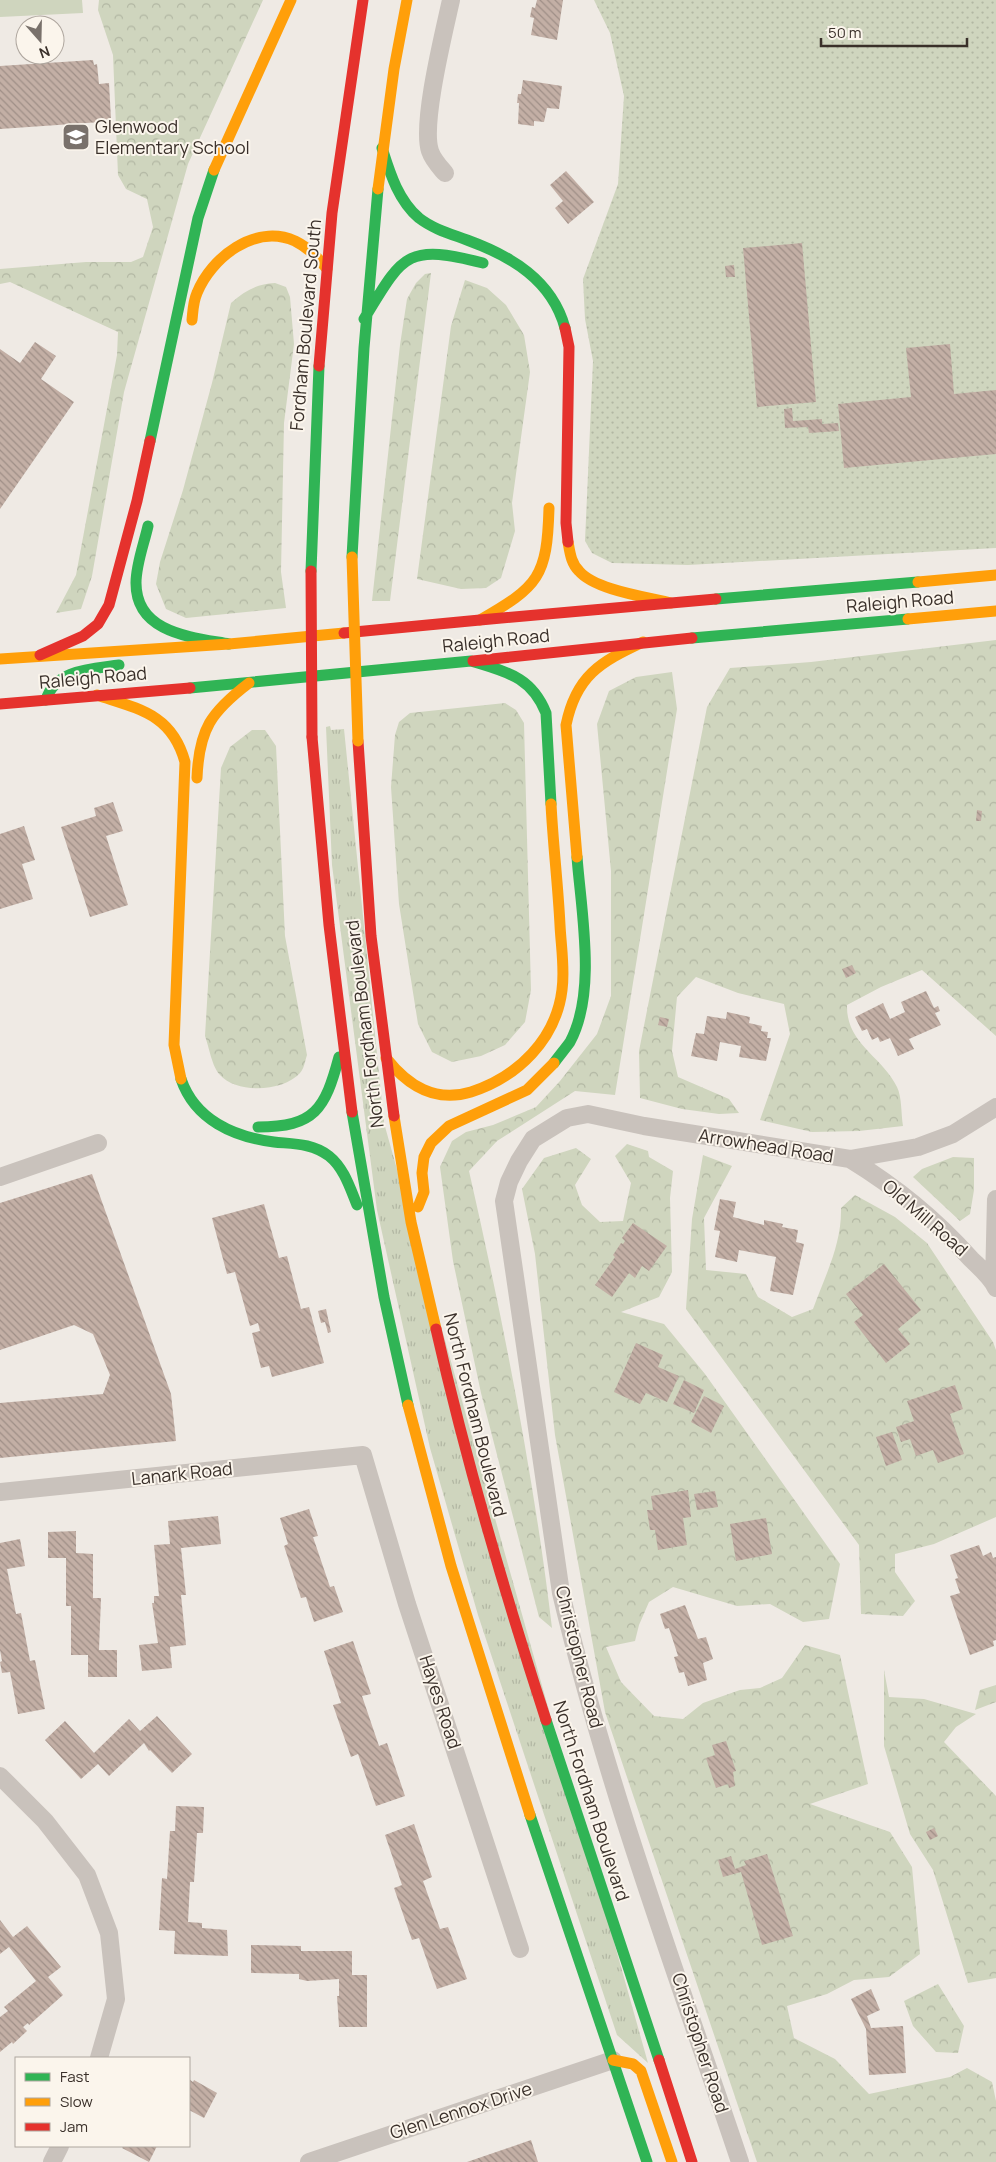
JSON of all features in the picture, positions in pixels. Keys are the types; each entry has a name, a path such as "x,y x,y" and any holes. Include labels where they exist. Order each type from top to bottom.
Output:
{"main road":[{"path":"40,655 82,636 98,624 109,605 137,501 198,218 218,158 291,0"},
{"name":"Fordham Boulevard South","path":"313,655 311,571 312,475 318,375 327,269 348,84 364,0"},
{"path":"364,319 382,148 396,50 406,0"},
{"path":"382,148 396,188 418,218 439,230 509,257 532,273 550,294 562,316 569,347 566,523 570,557 579,572 599,584 671,603"},
{"path":"189,332 197,293 214,264 233,249 258,237 275,235 290,239 315,253 327,269"},
{"path":"364,319 394,272 403,262 414,256 432,252 447,253 497,268"},
{"name":"North Fordham Boulevard","path":"364,319 352,557 358,741 371,936 395,1126 411,1222 460,1435 494,1560 692,2162"},
{"path":"480,620 514,601 540,575 548,554 550,492"},
{"path":"150,515 136,582 140,610 152,623 168,631 228,644"},
{"name":"Raleigh Road","path":"0,659 228,644 996,575"},
{"name":"Raleigh Road","path":"0,704 249,684 643,642 996,611"},
{"path":"411,1222 424,1192 422,1173 424,1157 431,1143 449,1126 526,1090 550,1069 570,1041 580,1013 584,949 566,725 567,715 577,688 593,669 643,642"},
{"path":"46,700 51,685 70,675 228,644"},
{"name":"North Fordham Boulevard","path":"313,655 312,737 342,1046 352,1121 376,1258 424,1470 462,1602 647,2162"},
{"path":"386,1058 407,1082 432,1094 449,1096 482,1089 518,1069 540,1046 554,1020 562,993 560,914 546,713 537,693 520,678 471,661"},
{"path":"196,789 197,750 206,723 249,684"},
{"path":"97,695 150,714 160,720 175,734 183,750 185,762 174,1045 177,1066 182,1081 203,1114 223,1129 262,1140 307,1145 331,1156 339,1166 353,1194 376,1258"},
{"path":"225,1114 231,1119 256,1127 282,1127 306,1119 318,1110 326,1100 342,1046"},
{"path":"613,2060 633,2064 640,2071 672,2162"}],"street":[{"path":"445,173 432,156 428,135 430,106 450,0"},
{"name":"Arrowhead Road","path":"533,1139 567,1118 588,1114 644,1126 850,1159 918,1147 953,1134 996,1107"},
{"name":"Christopher Road","path":"533,1139 518,1161 509,1182 504,1201 561,1593 574,1650 601,1747 740,2162"},
{"path":"0,1177 98,1143"},
{"name":"Old Mill Road","path":"850,1159 890,1184 918,1207 956,1242 995,1286"},
{"name":"Old Mill Road","path":"995,1286 996,1199"},
{"name":"Lanark Road","path":"0,1492 363,1455"},
{"name":"Hayes Road","path":"363,1455 410,1614 520,1949"},
{"path":"0,1776 45,1821 87,1875 109,1933 116,1999 99,2057"},
{"name":"Glen Lennox Drive","path":"309,2162 613,2060"},
{"path":"52,2162 60,2147"}],"green space":[{"path":"0,0 82,0 83,13 0,17"},
{"path":"99,0 263,0 188,164 124,392 92,576 81,609 56,613 76,575 117,355 118,332 10,282 0,284 0,269 86,262 131,262 143,257 153,227 147,199 126,189 118,175 113,55 98,10"},
{"path":"594,0 996,0 996,548 688,565 612,563 592,553 585,541 593,361 585,319 583,279 618,184 624,96 610,33"},
{"path":"431,273 390,601 372,601 400,345 407,299 416,283 425,274"},
{"path":"465,280 487,288 506,305 524,335 530,372 512,503 515,531 501,578 486,588 461,589 417,579 451,326"},
{"path":"275,283 286,287 290,297 294,344 284,423 281,572 286,608 186,618 166,609 156,584 160,562 183,490 231,303 251,289"},
{"path":"996,640 996,1036 922,970 881,987 847,1005 848,1018 858,1040 891,1076 897,1087 901,1101 903,1126 859,1131 812,1132 760,1120 790,1034 784,1004 738,993 696,977 677,997 672,1051 678,1077 729,1099 739,1113 719,1114 682,1109 640,1098 639,1051 707,707 730,668 811,662"},
{"path":"672,672 677,709 615,1095 575,1091 497,1141 469,1171 494,1284 527,1456 552,1628 539,1617 481,1393 453,1261 440,1167 452,1141 466,1132 493,1125 536,1107 560,1081 597,1034 611,996 611,871 597,724 609,691 636,677"},
{"path":"505,703 516,710 524,723 531,990 525,1022 505,1045 481,1056 452,1062 432,1052 418,1024 399,904 391,787 395,735 399,722 410,713"},
{"path":"330,726 331,730 344,729 384,1123 648,2063 617,2035 478,1615 430,1448 377,1210 332,865 326,727"},
{"path":"252,730 265,730 276,746 285,936 307,1055 301,1071 292,1079 283,1084 260,1088 248,1088 237,1085 220,1075 213,1062 205,1036 221,768 230,747"},
{"path":"627,1144 648,1151 649,1157 673,1171 670,1198 672,1272 659,1297 621,1312 664,1324 705,1374 840,1564 829,1619 803,1622 770,1604 737,1606 673,1587 649,1602 639,1625 635,1641 606,1647 621,1682 654,1716 683,1719 703,1703 740,1690 760,1688 782,1678 805,1645 840,1655 868,1784 810,1804 890,1832 912,1867 920,1954 889,1977 854,1980 827,1994 787,2006 794,2038 835,2059 869,2094 950,2077 967,2068 992,2082 996,2101 996,2162 757,2162 605,1712 555,1435 535,1254 522,1189 544,1158 576,1148 591,1159 575,1185 582,1205 600,1222 623,1221 631,1183 615,1156"},
{"path":"703,1155 732,1166 704,1218 706,1270 746,1274 758,1297 792,1317 813,1309 836,1247 841,1221 841,1208 855,1195 895,1217 927,1243 993,1342 996,1350 996,1517 934,1544 895,1554 895,1572 915,1601 903,1616 861,1614 859,1545 686,1309 692,1219"},
{"path":"953,1157 974,1158 974,1190 970,1214 960,1221 913,1177 922,1169"},
{"path":"884,1670 889,1697 924,1699 976,1714 956,1727 944,1742 996,1796 996,1978 968,1983 933,1870 910,1834 884,1746"},
{"path":"996,1685 996,1702 975,1710 980,1690"},
{"path":"938,1984 964,2026 958,2053 936,2052 913,2026 904,2001"}],"building":[{"path":"537,0 563,0 557,40 531,35 534,18 530,17 532,7 535,8"},
{"name":"Glenwood Elementary School","path":"93,60 94,65 97,64 99,84 109,83 111,119 101,120 101,122 0,129 0,66 65,65 65,62"},
{"path":"523,80 562,86 559,109 547,108 544,122 534,121 534,126 518,124 518,94 521,94"},
{"path":"566,171 594,202 568,224 555,208 563,201 550,185"},
{"path":"802,243 816,402 757,407 743,248"},
{"path":"734,265 735,277 726,277 725,266"},
{"path":"35,342 56,356 41,379 74,402 0,509 0,349 20,363"},
{"path":"950,344 954,394 996,390 996,454 844,468 838,404 911,397 906,348"},
{"path":"792,408 793,421 822,419 822,424 838,423 839,431 809,433 808,427 785,428 784,409"},
{"path":"113,802 123,831 106,836 128,905 90,917 61,827 96,816 94,808"},
{"path":"977,810 982,811 981,821 976,821"},
{"path":"24,826 35,860 22,864 33,899 0,909 0,834"},
{"path":"852,965 856,973 846,978 842,969"},
{"path":"926,991 934,1008 938,1006 940,1011 935,1013 941,1025 909,1039 914,1049 898,1056 890,1038 880,1042 878,1037 872,1040 867,1029 862,1031 855,1017 883,1003 890,1019 905,1012 901,1002"},
{"path":"727,1012 750,1017 749,1023 762,1026 761,1031 768,1032 767,1038 771,1038 766,1061 739,1057 741,1046 720,1042 717,1061 691,1056 696,1033 704,1034 707,1016 726,1019"},
{"path":"660,1017 669,1019 667,1027 658,1025"},
{"path":"92,1174 171,1394 176,1441 0,1458 0,1403 103,1394 110,1375 93,1334 74,1325 0,1350 0,1203"},
{"path":"720,1199 736,1202 733,1217 764,1225 764,1220 783,1224 782,1227 798,1230 796,1242 804,1244 793,1295 770,1291 776,1257 739,1250 737,1262 715,1257 720,1231 714,1230"},
{"path":"264,1204 279,1258 287,1256 301,1309 309,1307 324,1363 272,1377 269,1366 261,1368 252,1333 260,1331 258,1323 250,1326 235,1272 227,1274 212,1218"},
{"path":"633,1223 667,1246 649,1271 642,1266 635,1278 629,1273 612,1297 595,1285 615,1257 613,1255 621,1243 623,1244 625,1241 622,1238"},
{"path":"884,1264 921,1310 898,1329 910,1344 886,1363 854,1322 863,1315 846,1294"},
{"path":"326,1309 331,1332 328,1333 325,1322 321,1323 318,1311"},
{"path":"636,1343 663,1355 658,1367 679,1376 667,1402 646,1393 640,1404 614,1392"},
{"path":"684,1380 704,1390 694,1413 673,1404"},
{"path":"955,1385 963,1409 950,1414 964,1454 938,1463 933,1450 916,1456 910,1439 901,1442 896,1427 914,1421 907,1401"},
{"path":"704,1396 724,1406 711,1433 691,1422"},
{"path":"892,1432 902,1460 886,1466 876,1437"},
{"path":"688,1490 691,1517 683,1518 687,1545 658,1550 655,1530 650,1530 647,1510 653,1510 651,1496"},
{"path":"715,1491 718,1507 697,1510 694,1494"},
{"path":"309,1509 318,1536 313,1537 330,1587 334,1586 343,1612 314,1622 306,1597 301,1598 284,1546 288,1544 280,1518"},
{"path":"218,1516 221,1544 181,1548 186,1595 181,1595 186,1645 170,1647 172,1668 142,1671 139,1645 158,1643 152,1603 154,1603 154,1596 159,1596 154,1545 170,1544 168,1521"},
{"path":"766,1518 772,1554 736,1561 730,1524"},
{"path":"76,1531 76,1553 93,1554 93,1598 101,1598 99,1650 117,1650 117,1677 88,1677 88,1655 71,1655 71,1606 66,1606 66,1558 48,1558 48,1532"},
{"path":"20,1539 25,1566 7,1569 16,1614 21,1613 30,1661 35,1660 45,1709 18,1714 10,1672 2,1673 0,1662 2,1661 0,1650 0,1543"},
{"path":"979,1545 983,1556 991,1552 993,1558 996,1557 996,1640 993,1641 994,1646 970,1655 950,1596 960,1593 955,1579 958,1578 950,1555"},
{"path":"685,1605 698,1639 706,1637 713,1659 703,1663 707,1680 688,1686 684,1672 679,1673 674,1657 678,1656 669,1628 665,1629 660,1614"},
{"path":"353,1641 371,1694 362,1696 379,1746 387,1743 405,1796 376,1806 358,1754 351,1757 333,1705 341,1703 324,1651"},
{"path":"157,1716 192,1754 172,1773 149,1751 144,1743 109,1776 98,1764 81,1779 45,1740 65,1721 94,1753 129,1719 140,1731"},
{"path":"726,1741 736,1771 733,1772 735,1786 729,1788 728,1784 716,1788 706,1758 715,1755 712,1745"},
{"path":"176,1806 204,1807 203,1833 197,1833 194,1882 190,1882 188,1922 202,1923 202,1928 227,1930 228,1956 174,1954 175,1931 159,1930 162,1878 167,1879 170,1831 175,1831"},
{"path":"414,1824 432,1877 423,1881 440,1929 448,1927 467,1979 437,1989 419,1938 412,1940 394,1888 402,1885 385,1835"},
{"path":"934,1828 938,1836 930,1840 926,1832"},
{"path":"767,1854 793,1936 762,1945 741,1872 723,1877 718,1860 731,1856 735,1869 746,1865 744,1861"},
{"path":"0,1920 13,1937 27,1926 61,1967 48,1977 63,1995 29,2025 28,2023 23,2027 27,2031 13,2044 12,2042 0,2052 0,2017 8,2011 4,2007 36,1981 9,1947 0,1954"},
{"path":"251,1945 301,1946 301,1951 352,1951 352,1975 367,1975 367,2027 339,2027 337,1996 339,1996 339,1979 307,1981 299,1979 299,1974 251,1973"},
{"path":"871,1989 880,2010 867,2016 871,2028 903,2026 906,2073 869,2075 866,2029 851,1999"},
{"path":"190,2080 193,2082 194,2080 217,2093 204,2118 190,2111"},
{"path":"531,2140 538,2162 467,2162"},
{"path":"123,2147 156,2147 149,2162"}],"traffic: fast":[{"path":"382,148 400,195 419,218 442,231 483,246 514,262 528,272 550,296 559,311 565,328"},
{"path":"150,441 198,218 214,170"},
{"path":"352,557 364,348 378,189"},
{"path":"364,319 388,280 398,268 409,260 422,255 437,254 483,263"},
{"path":"311,571 319,366"},
{"path":"148,526 136,576 138,600 145,613 168,630 198,639 229,644"},
{"path":"716,599 918,582"},
{"path":"692,638 908,619"},
{"path":"190,688 471,661"},
{"path":"471,661 516,677 525,683 540,701 546,713 551,804"},
{"path":"46,700 57,682 66,676 76,672 119,665"},
{"path":"554,1063 570,1042 578,1022 583,1000 585,976 584,926 577,857"},
{"path":"258,1127 293,1123 305,1119 315,1112 328,1090 339,1057"},
{"path":"181,1079 187,1093 206,1116 231,1131 259,1140 309,1146 329,1156 343,1172 357,1205"},
{"path":"352,1112 384,1297 408,1405"},
{"path":"546,1720 659,2060"},
{"path":"530,1815 647,2162"}],"traffic: slow":[{"path":"214,170 291,0"},
{"path":"378,189 394,69 407,0"},
{"path":"192,320 194,303 204,280 224,256 250,240 280,237 295,241 305,247 327,269"},
{"path":"480,620 515,598 536,577 546,550 549,508"},
{"path":"568,542 574,565 587,578 622,592 671,603"},
{"path":"352,557 358,741"},
{"path":"918,582 996,575"},
{"path":"908,619 996,611"},
{"path":"0,659 229,644 344,633"},
{"path":"577,857 566,725 570,708 583,682 592,673 602,664 643,642"},
{"path":"197,778 198,761 204,734 210,723 225,703 249,683"},
{"path":"97,695 140,710 163,723 172,733 185,762 174,1045 181,1079"},
{"path":"386,1058 404,1077 423,1090 446,1095 458,1095 471,1092 504,1077 532,1054 543,1040 558,1008 563,974 551,804"},
{"path":"418,1207 424,1192 422,1173 424,1157 431,1143 449,1126 527,1090 554,1063"},
{"path":"394,1116 411,1222 436,1329"},
{"path":"408,1405 451,1566 530,1815"},
{"path":"613,2060 633,2064 641,2071 672,2162"}],"traffic: jam":[{"path":"319,366 332,213 363,0"},
{"path":"565,328 569,347 566,523 568,542"},
{"path":"40,655 83,636 98,624 109,605 137,501 150,441"},
{"path":"311,571 312,737"},
{"path":"480,620 716,599"},
{"path":"344,633 480,620"},
{"path":"473,661 692,638"},
{"path":"0,704 190,688"},
{"path":"312,737 329,925 352,1112"},
{"path":"358,741 371,936 394,1116"},
{"path":"436,1329 460,1428 487,1526 546,1720"},
{"path":"659,2060 692,2162"}],"place":[{"name":"Glenwood Elementary School","path":"76,137"}]}
